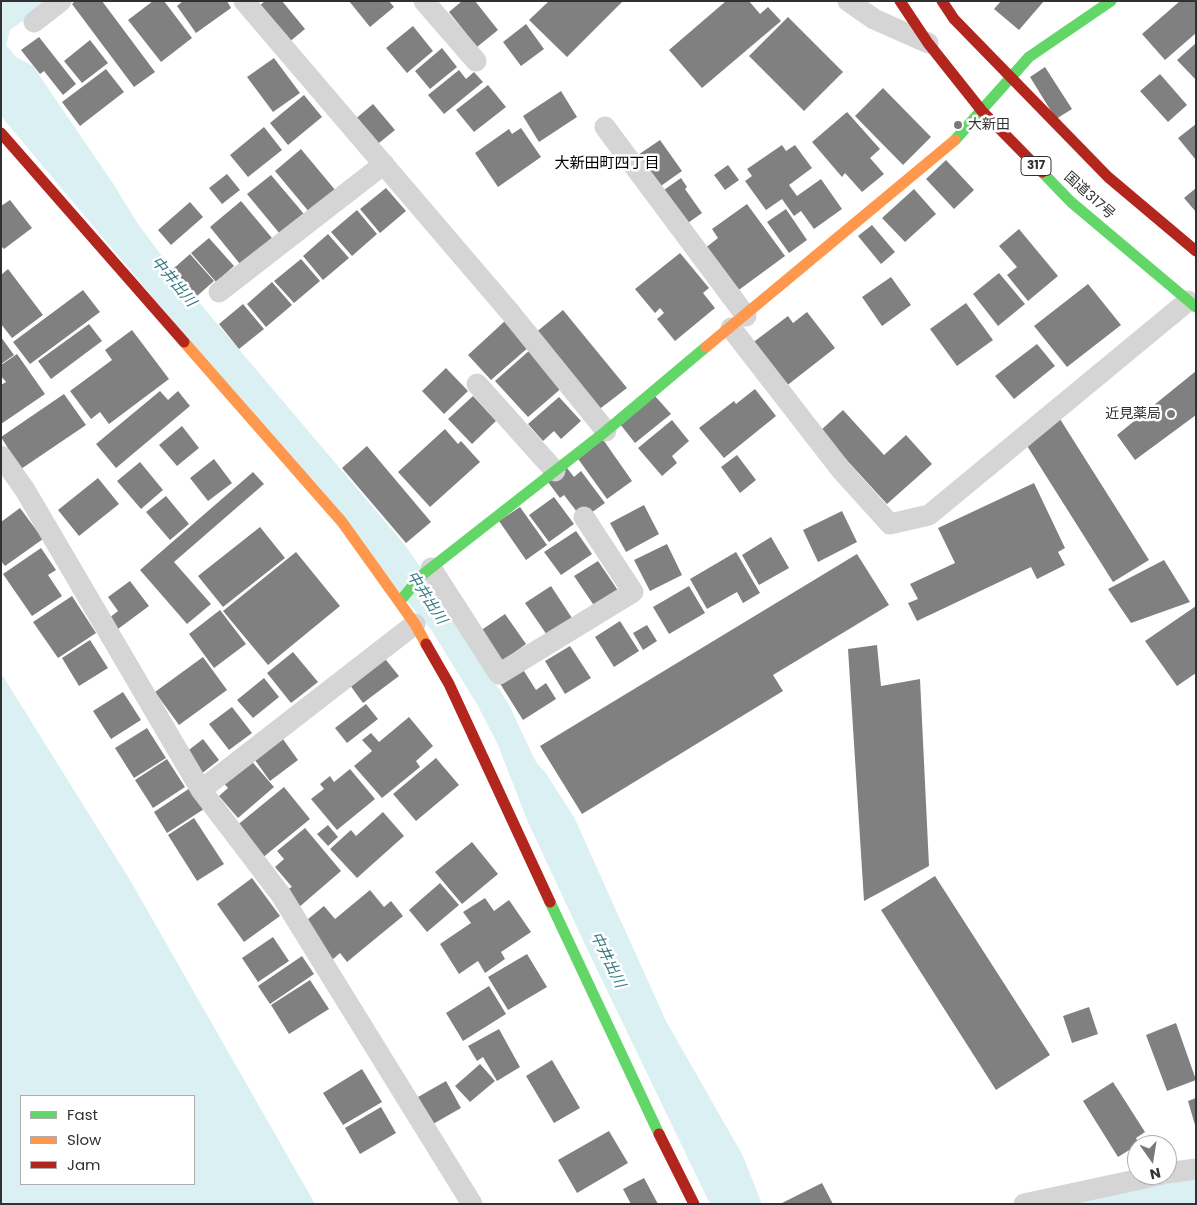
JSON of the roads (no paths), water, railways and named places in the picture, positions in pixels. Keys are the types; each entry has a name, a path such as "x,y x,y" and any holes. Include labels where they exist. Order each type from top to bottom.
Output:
{"main road":[{"name":"国道317号","path":"900,1 928,42 982,111 1071,202 1192,304"},
{"name":"国道317号","path":"942,1 954,19 1108,176 1196,251"},
{"path":"404,597 427,572 606,431 955,140 1029,57 1111,1"},
{"path":"1,133 342,522 404,597 416,624 449,684 635,1084 694,1204"}],"street":[{"path":"34,22 61,1"},
{"path":"244,1 509,310 606,431"},
{"path":"424,1 476,61"},
{"path":"848,1 874,20 928,42"},
{"path":"605,127 842,471 890,524 929,515 1192,304"},
{"path":"219,292 384,164"},
{"path":"476,384 555,471"},
{"path":"1,456 25,490 201,790 281,895 472,1204"},
{"path":"427,572 498,674 633,592 584,517"},
{"path":"201,790 416,624"},
{"path":"1177,1172 1196,1169"},
{"path":"1024,1204 1127,1182"}],"water":[{"name":"中井出川","path":"1,1 51,1 10,30 6,45 16,57 33,66 114,185 136,221 175,274 405,545 508,703 536,762 545,772 574,817 666,1021 743,1156 762,1204 710,1204 527,820 498,745 478,706 432,631 1,116"},
{"path":"1,673 130,880 315,1204 1,1204"},
{"path":"1196,1179 1196,1204 1057,1204 1153,1185 1177,1185 1177,1182"}],"place":[{"name":"大新田","path":"958,125"},
{"name":"近見薬局","path":"1171,414"}],"district":[{"name":"大新田町四丁目","path":"607,164"}]}
